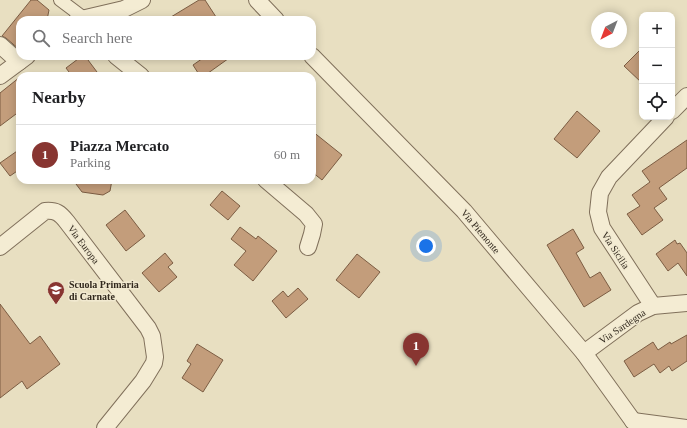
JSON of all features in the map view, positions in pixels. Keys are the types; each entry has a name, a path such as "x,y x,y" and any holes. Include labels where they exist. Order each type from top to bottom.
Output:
{"street":[{"path":"60,0 77,16"},
{"path":"93,16 124,9 142,0"},
{"path":"257,0 272,16"},
{"path":"0,45 16,55"},
{"path":"0,76 22,60"},
{"path":"121,60 135,72"},
{"name":"Via Piemonte","path":"316,60 464,211 584,353 628,425"},
{"path":"675,107 687,96"},
{"name":"Via Sicilia","path":"653,306 602,228 598,212 600,193 609,176 663,120"},
{"path":"271,184 306,214 314,224 308,247"},
{"name":"Via Europa","path":"2,240 45,211 52,210 57,212 67,222 148,328 152,336 155,357 154,364 105,428"},
{"name":"Via Sardegna","path":"584,353 638,312 653,306 687,303"},
{"path":"628,425 687,428"}],"building":[{"path":"31,0 37,0 49,10 48,16 18,16"},
{"path":"199,0 205,0 215,16 173,16"},
{"path":"16,19 16,47 2,36"},
{"path":"639,51 639,80 624,66"},
{"path":"77,60 88,60 97,72 69,72 66,68"},
{"path":"200,60 226,60 210,72 197,72 193,65"},
{"path":"16,80 16,114 0,126 0,93"},
{"path":"577,111 600,131 577,158 554,139"},
{"path":"316,134 342,155 322,180 316,175"},
{"path":"687,140 687,168 659,188 667,199 654,208 663,220 642,235 627,214 640,206 632,195 650,182 642,171"},
{"path":"16,152 16,172 10,176 0,163"},
{"path":"76,184 111,184 110,191 103,195 82,192"},
{"path":"222,191 240,206 228,220 210,205"},
{"path":"125,210 145,236 126,251 106,225"},
{"path":"240,227 256,239 258,236 277,251 253,281 234,265 246,251 231,239"},
{"path":"573,229 584,248 576,253 590,278 600,272 611,290 584,307 547,245"},
{"path":"675,240 677,244 680,243 687,253 687,276 678,263 668,271 656,254"},
{"path":"165,253 173,263 168,267 177,277 159,292 142,273"},
{"path":"357,254 380,272 359,298 336,280"},
{"path":"298,288 308,299 286,318 272,301 283,291 288,297"},
{"path":"0,304 30,344 40,336 60,364 27,389 22,381 0,398"},
{"path":"687,335 687,361 672,371 669,366 660,373 654,364 634,377 624,361 653,342 658,350 670,342 671,344"},
{"path":"197,344 223,360 203,392 182,378 191,364 187,361"}],"place":[{"name":"Scuola Primaria di Carnate","path":"56,305"},
{"name":"Piazza Mercato","path":"416,366"}]}
